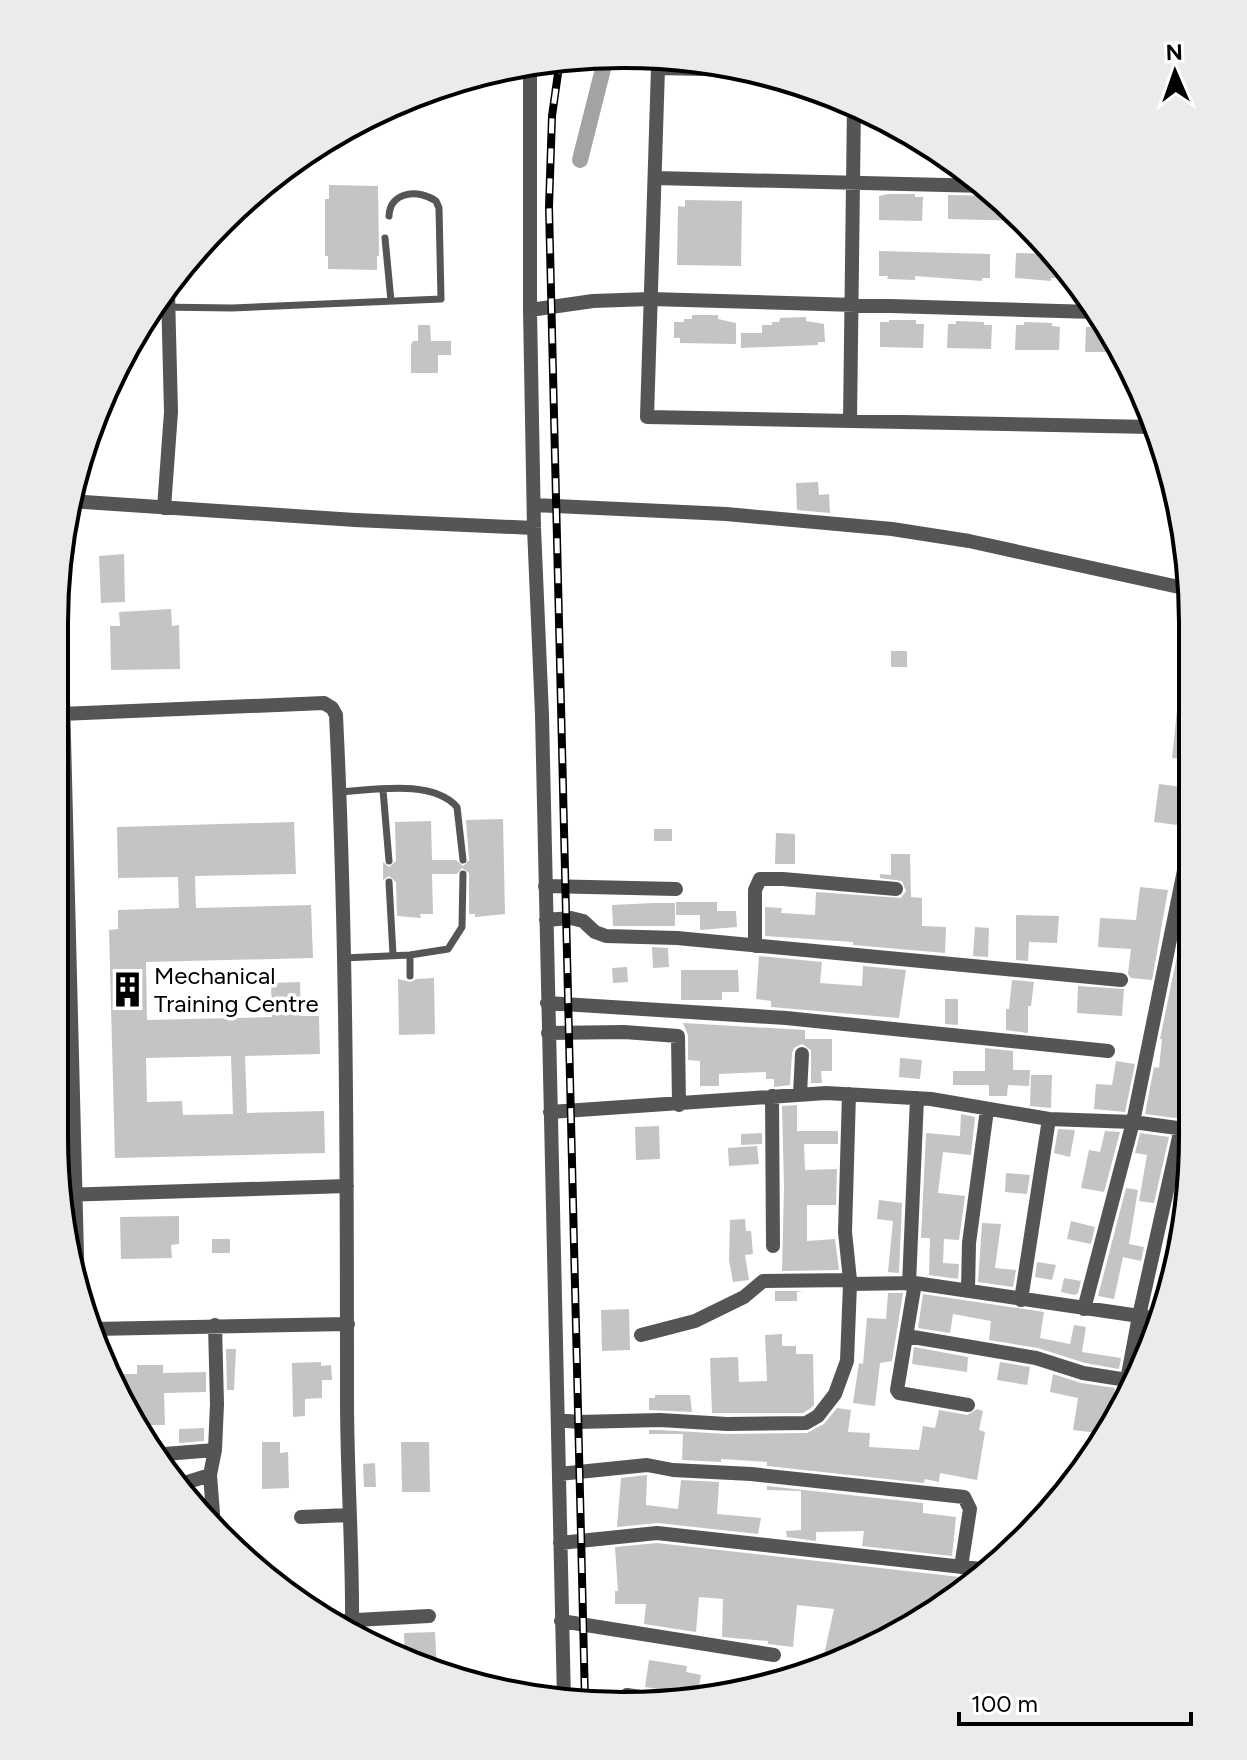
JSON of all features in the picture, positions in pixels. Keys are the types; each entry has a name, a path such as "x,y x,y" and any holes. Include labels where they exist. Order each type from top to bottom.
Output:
{"street":[{"path":"658,69 649,419 1143,427"},
{"path":"530,76 534,528 542,715 564,1688"},
{"path":"850,421 854,118"},
{"path":"655,178 965,186"},
{"path":"530,310 593,301 650,299 1083,312"},
{"path":"164,508 171,412 165,311"},
{"path":"82,502 534,528"},
{"path":"534,505 726,514 892,529 969,541 1178,587"},
{"path":"68,714 324,703 336,715 347,1186 347,1619"},
{"path":"755,946 755,890 760,879 896,889"},
{"path":"545,886 676,889"},
{"path":"1084,1309 1133,1122 1179,895"},
{"path":"68,914 73,1114 70,1180"},
{"path":"546,920 571,918 583,921 595,932 606,936 677,938 1121,980"},
{"path":"547,1003 786,1018 1108,1051"},
{"path":"678,1013 679,1105"},
{"path":"548,1033 624,1032 678,1036"},
{"path":"800,1094 802,1054"},
{"path":"550,1112 800,1094 849,1094 955,1102 1049,1119 1133,1122 1179,1128"},
{"path":"558,1420 806,1423 818,1416 835,1394 847,1361 850,1282 845,1232 849,1094"},
{"path":"772,1096 773,1246"},
{"path":"917,1098 912,1284 907,1336 897,1385 899,1393 968,1405"},
{"path":"968,1291 969,1243 987,1110"},
{"path":"68,1114 73,1114"},
{"path":"1021,1300 1049,1119"},
{"path":"1130,1365 1178,1159"},
{"path":"71,1194 347,1186"},
{"path":"641,1335 695,1321 744,1297 763,1281 912,1284 1149,1317"},
{"path":"102,1329 348,1324"},
{"path":"213,1510 210,1475 215,1450 215,1325"},
{"path":"907,1336 1036,1358 1083,1373 1123,1379"},
{"path":"168,1454 215,1450"},
{"path":"559,1474 647,1465 964,1497 970,1509 961,1567"},
{"path":"189,1482 210,1475"},
{"path":"301,1517 349,1515"},
{"path":"560,1543 657,1533 973,1568"},
{"path":"356,1623 429,1616"},
{"path":"561,1621 774,1655"}],"lane":[{"path":"171,302 247,307 441,299 439,208 432,198 407,195 390,203 389,216"},
{"path":"385,238 391,301"},
{"path":"383,790 389,861"},
{"path":"339,792 431,791 451,801 459,817 463,860"},
{"path":"343,958 440,951 453,943 462,927 463,874"},
{"path":"389,882 393,955"},
{"path":"410,955 410,976"}],"building":[{"path":"329,185 378,186 377,270 328,269 328,256 325,256 325,199 329,199"},
{"path":"948,195 977,196 1005,221 948,219"},
{"path":"879,196 923,197 922,221 879,220"},
{"path":"685,200 742,201 741,266 677,265 678,206 685,207"},
{"path":"879,251 990,254 990,278 982,278 982,281 915,276 915,280 887,279 888,276 879,276"},
{"path":"1016,253 1038,254 1058,278 1051,278 1051,281 1015,278"},
{"path":"692,315 718,315 718,319 736,323 736,344 680,343 680,338 674,338 674,322 692,319"},
{"path":"806,317 806,321 824,324 825,342 818,342 818,345 741,348 741,333 762,333 762,325 772,325 780,318"},
{"path":"916,320 916,324 924,324 923,348 880,347 880,322"},
{"path":"956,321 992,325 991,349 947,348 948,324 956,324"},
{"path":"1024,322 1052,323 1052,326 1060,327 1059,350 1015,350 1016,325 1024,325"},
{"path":"418,325 430,325 431,341 451,341 451,355 438,355 438,373 411,373 411,345 413,341 418,341"},
{"path":"1086,327 1093,327 1108,352 1085,352"},
{"path":"818,482 819,495 829,494 830,513 797,510 796,483"},
{"path":"124,554 125,602 101,603 99,556"},
{"path":"171,609 172,626 179,625 180,669 111,670 110,626 120,626 119,612"},
{"path":"891,651 907,651 907,667 891,667"},
{"path":"1177,710 1179,710 1179,759 1172,758"},
{"path":"1159,784 1179,787 1179,825 1154,822"},
{"path":"503,819 505,914 475,917 475,914 469,914 469,873 462,868 457,874 432,874 433,914 420,914 421,918 397,916 396,882 389,876 383,880 383,862 389,867 396,861 395,822 431,821 432,860 456,860 463,866 469,860 466,820"},
{"name":"Mechanical Training Centre","path":"294,822 296,874 195,876 196,908 311,905 313,958 146,962 147,1020 272,1017 271,983 300,982 301,1016 319,1016 320,1054 245,1056 247,1113 324,1111 325,1153 115,1158 109,930 118,929 118,910 179,908 178,877 118,878 117,827","holes":["231,1056 233,1114 183,1115 182,1101 147,1102 146,1058"]},
{"path":"654,829 672,829 672,841 654,841"},
{"path":"776,833 795,834 795,864 775,864"},
{"path":"891,854 910,854 911,897 922,898 922,926 946,927 945,953 765,936 765,907 782,908 781,913 815,915 816,892 901,898 906,891 902,881 880,878 880,874 891,875"},
{"path":"1140,887 1168,890 1152,980 1131,978 1128,974 1131,949 1098,947 1100,918 1136,920"},
{"path":"676,902 717,902 717,911 736,911 737,927 700,930 700,915 676,915"},
{"path":"675,903 675,926 613,926 612,905"},
{"path":"1016,915 1059,916 1057,943 1029,942 1028,961 1016,960"},
{"path":"975,927 989,928 988,957 973,956"},
{"path":"1179,946 1179,1118 1145,1114 1154,1067 1159,1068 1160,1039"},
{"path":"652,947 668,948 669,967 653,968"},
{"path":"759,956 822,962 820,983 862,986 863,966 906,970 899,1018 771,1007 771,1001 756,999"},
{"path":"627,967 628,982 613,983 612,968"},
{"path":"681,970 738,970 739,992 722,992 722,1000 681,1000"},
{"path":"434,978 435,1034 399,1035 398,979 411,982"},
{"path":"1012,980 1034,982 1031,1006 1028,1006 1028,1033 1006,1030 1006,1009 1009,1009"},
{"path":"1078,986 1124,989 1122,1016 1077,1013"},
{"path":"945,999 958,999 958,1025 945,1024"},
{"path":"683,1023 805,1030 805,1039 832,1039 832,1071 821,1071 822,1083 811,1083 811,1050 802,1044 792,1053 790,1085 774,1087 774,1079 766,1079 766,1072 719,1074 719,1086 700,1086 700,1061 688,1060 688,1035"},
{"path":"985,1048 1013,1051 1013,1070 1030,1070 1029,1086 1008,1085 1007,1096 989,1096 989,1085 953,1085 953,1071 985,1071"},
{"path":"900,1058 922,1060 920,1079 899,1077"},
{"path":"1116,1061 1135,1064 1125,1112 1094,1109 1096,1084 1112,1085"},
{"path":"1031,1075 1052,1075 1051,1108 1030,1106"},
{"path":"797,1105 797,1131 838,1131 838,1144 804,1144 805,1170 837,1169 836,1205 807,1205 807,1241 835,1239 839,1270 782,1271 782,1106"},
{"path":"961,1114 975,1117 971,1155 943,1152 938,1193 965,1196 959,1240 944,1239 943,1263 959,1264 958,1279 929,1275 930,1238 921,1238 926,1133 960,1136"},
{"path":"659,1126 660,1159 636,1160 635,1127"},
{"path":"1058,1129 1075,1130 1070,1157 1054,1153"},
{"path":"1105,1131 1120,1132 1104,1192 1081,1188 1089,1150 1100,1152"},
{"path":"762,1133 762,1144 741,1145 741,1134"},
{"path":"1140,1133 1169,1137 1154,1203 1139,1201 1147,1155 1135,1153"},
{"path":"757,1146 759,1164 729,1166 728,1148"},
{"path":"1006,1173 1030,1175 1027,1194 1005,1192"},
{"path":"1126,1188 1138,1190 1129,1244 1144,1247 1141,1261 1123,1257 1114,1299 1098,1296"},
{"path":"879,1200 902,1203 899,1273 888,1272 893,1221 877,1219"},
{"path":"1174,1205 1168,1243 1166,1243"},
{"path":"179,1216 179,1244 171,1245 172,1258 121,1259 120,1217"},
{"path":"745,1219 746,1231 751,1231 753,1254 745,1255 749,1280 733,1282 729,1260 730,1220"},
{"path":"1071,1221 1095,1227 1091,1244 1067,1239"},
{"path":"982,1223 1001,1224 995,1268 1016,1270 1013,1287 978,1282"},
{"path":"212,1239 230,1239 230,1253 212,1253"},
{"path":"1037,1262 1056,1265 1052,1280 1035,1277"},
{"path":"1064,1278 1081,1281 1078,1293 1061,1292"},
{"path":"775,1291 803,1291 797,1292 797,1301 775,1301"},
{"path":"888,1293 903,1293 892,1361 880,1363 875,1406 853,1403 859,1363 863,1364 867,1318 886,1319"},
{"path":"923,1294 1044,1312 1040,1338 1070,1344 1074,1325 1086,1327 1082,1352 1121,1358 1119,1369 1085,1363 1038,1348 989,1340 991,1321 953,1314 950,1333 918,1328"},
{"path":"629,1309 630,1350 602,1351 601,1310"},
{"path":"782,1334 782,1346 796,1346 796,1354 813,1354 814,1405 803,1413 712,1413 710,1358 738,1357 739,1382 767,1381 765,1335"},
{"path":"914,1347 968,1357 967,1372 912,1364"},
{"path":"226,1349 236,1349 234,1390 227,1390"},
{"path":"321,1362 321,1366 331,1365 332,1380 322,1380 322,1398 305,1399 305,1416 293,1417 292,1363"},
{"path":"1000,1362 1030,1367 1027,1385 997,1380"},
{"path":"137,1365 163,1365 163,1373 206,1372 206,1392 164,1393 165,1425 149,1425 121,1374 137,1374"},
{"path":"1053,1374 1081,1383 1115,1388 1114,1398 1093,1432 1073,1430 1078,1398 1050,1392"},
{"path":"655,1395 690,1395 692,1412 649,1410 649,1398 655,1398"},
{"path":"837,1408 851,1410 848,1432 870,1433 869,1447 919,1450 923,1426 935,1428 939,1410 967,1415 977,1409 983,1411 979,1430 985,1432 977,1480 940,1473 939,1482 925,1479 924,1483 767,1466 767,1462 682,1460 683,1434 649,1434 649,1430 727,1434 807,1433 824,1424"},
{"path":"204,1428 204,1441 179,1443 179,1429"},
{"path":"262,1442 280,1442 280,1453 288,1452 289,1488 262,1489"},
{"path":"401,1442 429,1442 430,1492 402,1492"},
{"path":"375,1463 376,1487 364,1487 363,1464"},
{"path":"647,1475 646,1505 678,1509 681,1480 719,1482 717,1514 761,1518 758,1534 658,1523 617,1527 621,1478"},
{"path":"767,1486 923,1503 923,1513 956,1517 952,1556 862,1546 864,1531 816,1532 816,1541 787,1537 786,1531 801,1530 801,1491 767,1490"},
{"path":"657,1543 962,1577 901,1618 824,1655 834,1609 797,1605 793,1647 768,1644 768,1641 722,1637 723,1599 699,1597 696,1632 644,1624 646,1604 615,1604 615,1591 618,1591 615,1547"},
{"path":"435,1632 436,1660 404,1647 404,1633"},
{"path":"649,1660 687,1666 686,1672 701,1675 699,1687 666,1690 645,1687"}],"waterway":[{"path":"580,160 603,69"}],"railway":[{"path":"558,72 552,116 549,207 585,1691"}],"place":[{"name":"Mechanical Training Centre","path":"128,989"}]}
